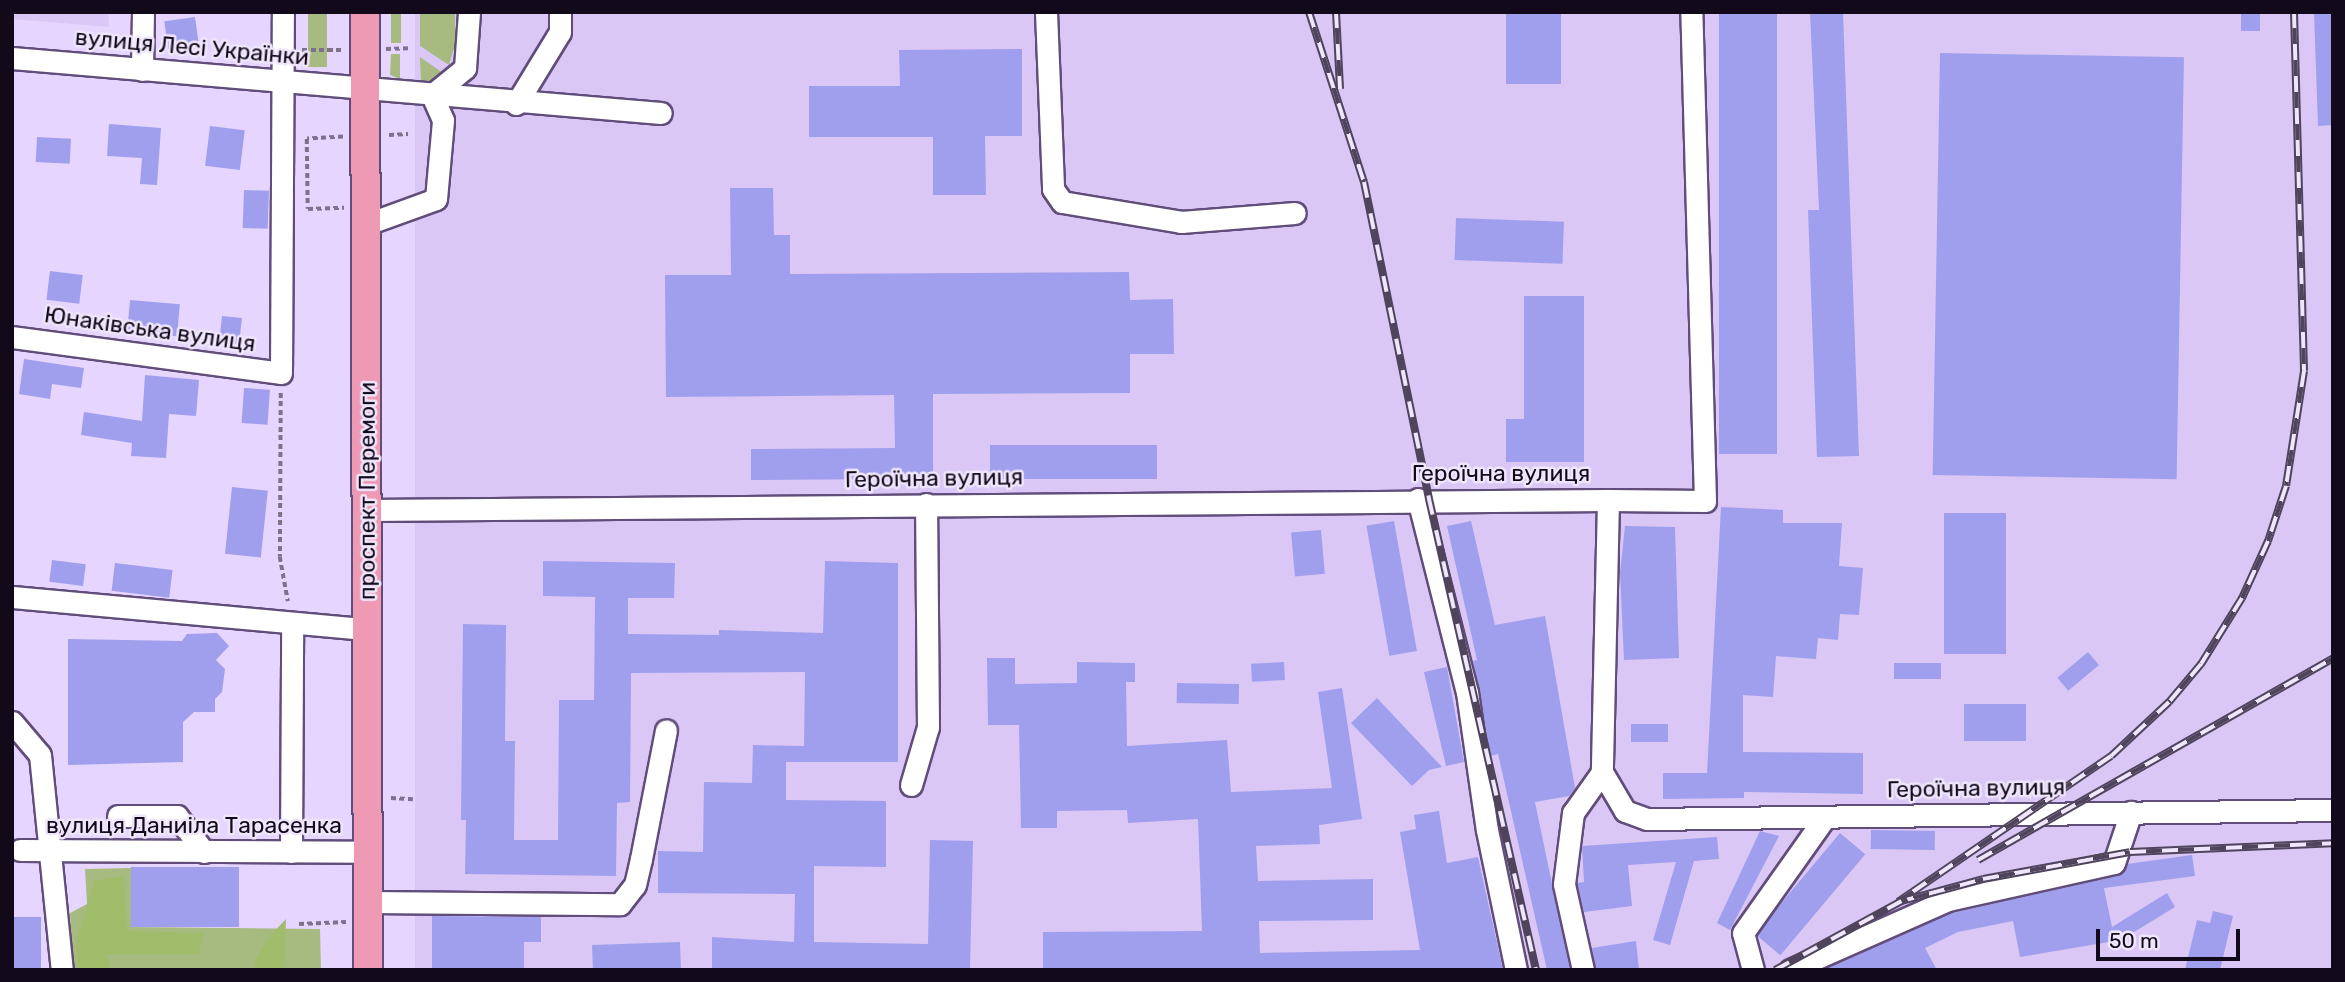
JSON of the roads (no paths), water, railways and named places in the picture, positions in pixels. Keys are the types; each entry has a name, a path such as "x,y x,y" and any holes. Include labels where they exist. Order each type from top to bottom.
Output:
{"main road":[{"name":"проспект Перемоги","path":"365,12 368,970"}],"street":[{"path":"142,70 143,12"},
{"path":"282,82 284,12"},
{"path":"367,216 436,199 443,120 432,95 465,68 469,12"},
{"path":"516,104 560,32 560,12"},
{"path":"1046,12 1053,189 1062,202 1181,222 1295,213"},
{"path":"1608,500 1705,501 1691,12"},
{"name":"вулиця Лесі Українки","path":"12,58 367,88 516,104 662,113"},
{"name":"Юнаківська вулиця","path":"12,337 281,373 282,82"},
{"path":"1419,499 1467,692 1487,830 1516,970"},
{"name":"Героїчна вулиця","path":"367,510 1419,499 1608,500 1602,772 1625,811 1647,819 2333,810"},
{"path":"911,785 928,727 926,505"},
{"path":"12,597 292,625 366,629"},
{"path":"291,852 292,625"},
{"path":"12,722 40,755 62,970"},
{"path":"368,912 620,904 635,885 642,859 666,730"},
{"path":"1583,970 1564,884 1573,813 1602,772"},
{"path":"1790,970 1948,900 2114,863 2131,813"},
{"path":"118,816 177,816 204,852"},
{"path":"1753,970 1743,933 1825,817"},
{"name":"вулиця Даниіла Тарасенка","path":"20,850 368,852"}],"railway":[{"path":"1309,12 1364,182 1429,499 1536,970"},
{"path":"1336,12 1340,89"},
{"path":"2294,12 2304,371 2286,486 2268,541 2242,598 2201,664 2169,702 2111,756 1898,902 1983,879 2130,852 2333,843"},
{"path":"1978,860 2333,658"},
{"path":"1775,970 1907,898"}]}
